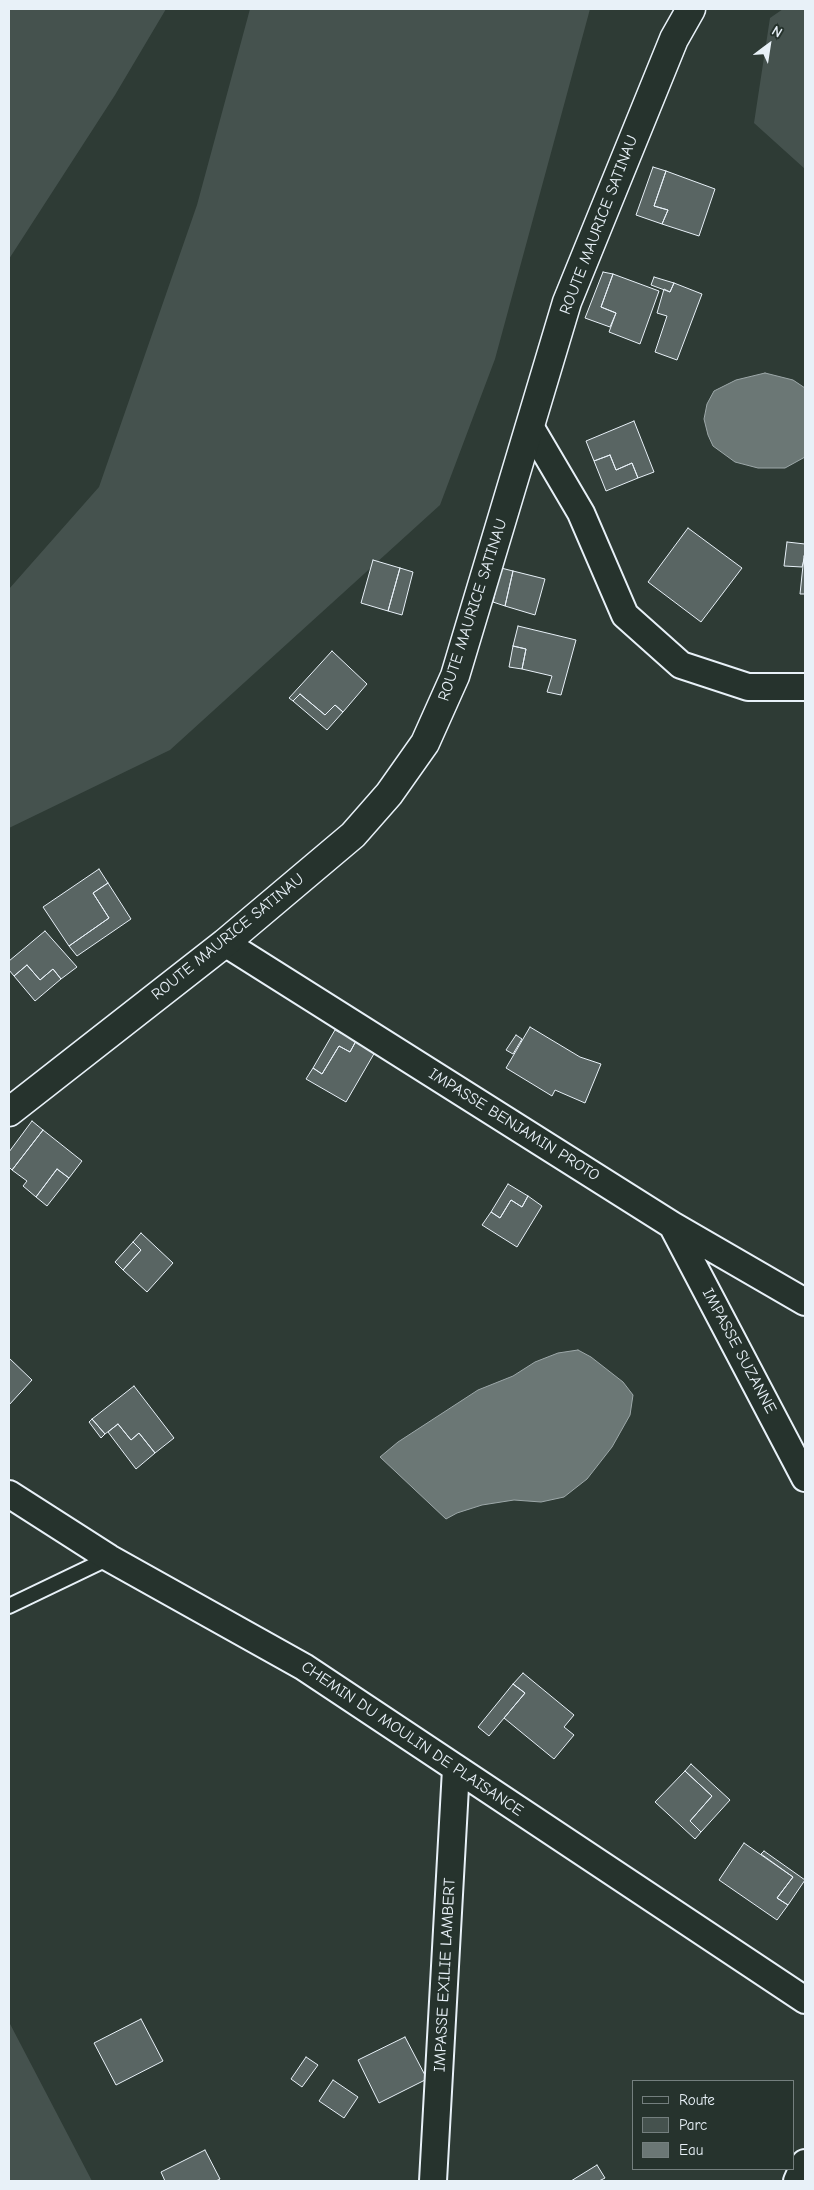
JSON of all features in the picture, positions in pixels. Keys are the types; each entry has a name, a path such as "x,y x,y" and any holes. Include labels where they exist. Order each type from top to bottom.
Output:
{"main road":[{"name":"ROUTE MAURICE SATINAU","path":"9,1112 225,942 353,835 390,794 425,743 455,676 531,428 567,302 670,47 691,9"}],"street":[{"path":"531,428 581,512 625,615 681,665 748,687 805,687"},
{"name":"IMPASSE BENJAMIN PROTO","path":"225,942 672,1225 805,1302"},
{"name":"IMPASSE SUZANNE","path":"672,1225 805,1478"},
{"name":"CHEMIN DU MOULIN DE PLAISANCE","path":"9,1494 109,1558 304,1667 805,2000"},
{"name":"IMPASSE EXILIE LAMBERT","path":"433,2181 456,1769"},
{"path":"797,2181 805,2163"}],"lane":[{"path":"9,1606 109,1558"}],"green space":[{"path":"9,9 166,9 115,95 9,259"},
{"path":"250,9 590,9 495,359 440,505 170,750 9,828 9,589 99,487 197,205"},
{"path":"783,9 805,9 805,169 754,123 770,18"},
{"path":"9,2022 92,2181 9,2181"}],"water":[{"path":"765,373 793,380 805,388 805,457 785,468 758,468 735,462 713,446 704,419 707,404 714,391 736,380"},
{"path":"578,1350 591,1357 623,1382 633,1395 630,1415 612,1447 587,1479 564,1497 541,1502 514,1500 482,1505 457,1513 446,1519 380,1457 398,1442 478,1390 513,1376 535,1362 558,1353"}],"building":[{"path":"653,167 666,171 654,206 668,210 662,224 636,215"},
{"path":"666,171 715,189 699,236 662,224 668,210 654,206"},
{"path":"603,272 613,274 601,307 616,313 610,327 585,318"},
{"path":"613,274 659,291 640,344 609,332 616,313 601,307"},
{"path":"654,277 674,283 670,292 651,285"},
{"path":"674,283 702,294 677,360 655,352 667,316 657,313 664,289 670,292"},
{"path":"634,421 654,472 638,478 632,463 616,470 610,455 594,461 586,441"},
{"path":"610,455 616,470 632,463 638,478 606,491 594,461"},
{"path":"688,528 742,568 701,622 648,582"},
{"path":"787,542 805,544 805,556 802,567 784,566"},
{"path":"804,556 805,594 800,594"},
{"path":"373,560 400,568 388,611 361,603"},
{"path":"400,568 413,572 402,615 388,611"},
{"path":"501,568 513,571 505,606 493,602"},
{"path":"513,571 545,579 535,615 505,606"},
{"path":"518,626 576,640 561,695 547,692 552,676 522,669 526,649 513,646"},
{"path":"513,646 526,649 522,669 509,667"},
{"path":"332,651 367,684 343,712 335,705 325,715 300,694 293,701 289,698"},
{"path":"300,694 325,715 335,705 343,712 327,730 293,701"},
{"path":"99,869 108,883 93,893 109,918 69,946 43,907"},
{"path":"108,883 131,919 77,956 69,946 109,918 93,893"},
{"path":"45,931 77,967 61,979 53,969 40,980 27,965 14,976 9,970 9,961"},
{"path":"27,965 40,980 53,969 61,979 35,1001 14,976"},
{"path":"530,1027 580,1057 601,1064 585,1103 555,1090 552,1096 506,1068"},
{"path":"335,1030 356,1041 350,1052 339,1046 322,1074 313,1068"},
{"path":"516,1035 522,1039 513,1054 506,1050"},
{"path":"356,1041 375,1052 346,1102 306,1079 313,1068 322,1074 339,1046 350,1052"},
{"path":"32,1121 43,1130 12,1170 9,1167 9,1152"},
{"path":"43,1130 82,1161 69,1178 57,1169 36,1197 23,1186 27,1181 12,1170"},
{"path":"57,1169 69,1178 47,1206 36,1197"},
{"path":"508,1184 528,1196 522,1207 511,1200 500,1218 491,1212"},
{"path":"528,1196 542,1206 517,1247 482,1225 491,1212 500,1218 511,1200 522,1207"},
{"path":"141,1233 173,1263 147,1292 123,1270 141,1250 133,1242"},
{"path":"133,1242 141,1250 123,1270 115,1262"},
{"path":"9,1358 32,1380 9,1405"},
{"path":"134,1386 174,1438 155,1453 139,1433 131,1440 118,1424 105,1434 92,1419"},
{"path":"92,1419 105,1434 101,1438 89,1422"},
{"path":"118,1424 131,1440 139,1433 155,1453 136,1469 108,1432"},
{"path":"523,1673 574,1715 564,1727 574,1735 554,1759 504,1718 525,1693 513,1684"},
{"path":"513,1684 525,1693 489,1736 478,1727"},
{"path":"691,1764 730,1800 701,1832 690,1821 712,1796 685,1771"},
{"path":"685,1771 712,1796 690,1821 701,1832 695,1839 655,1802"},
{"path":"744,1843 793,1877 777,1898 788,1905 777,1920 719,1880"},
{"path":"764,1851 805,1880 788,1905 777,1898 793,1877 761,1854"},
{"path":"141,2019 163,2061 116,2085 94,2043"},
{"path":"405,2037 427,2079 379,2103 358,2060"},
{"path":"306,2057 318,2065 302,2087 291,2079"},
{"path":"333,2080 358,2097 344,2118 319,2101"},
{"path":"205,2150 220,2179 216,2181 165,2181 161,2172"},
{"path":"597,2165 605,2178 599,2181 571,2181"}]}
